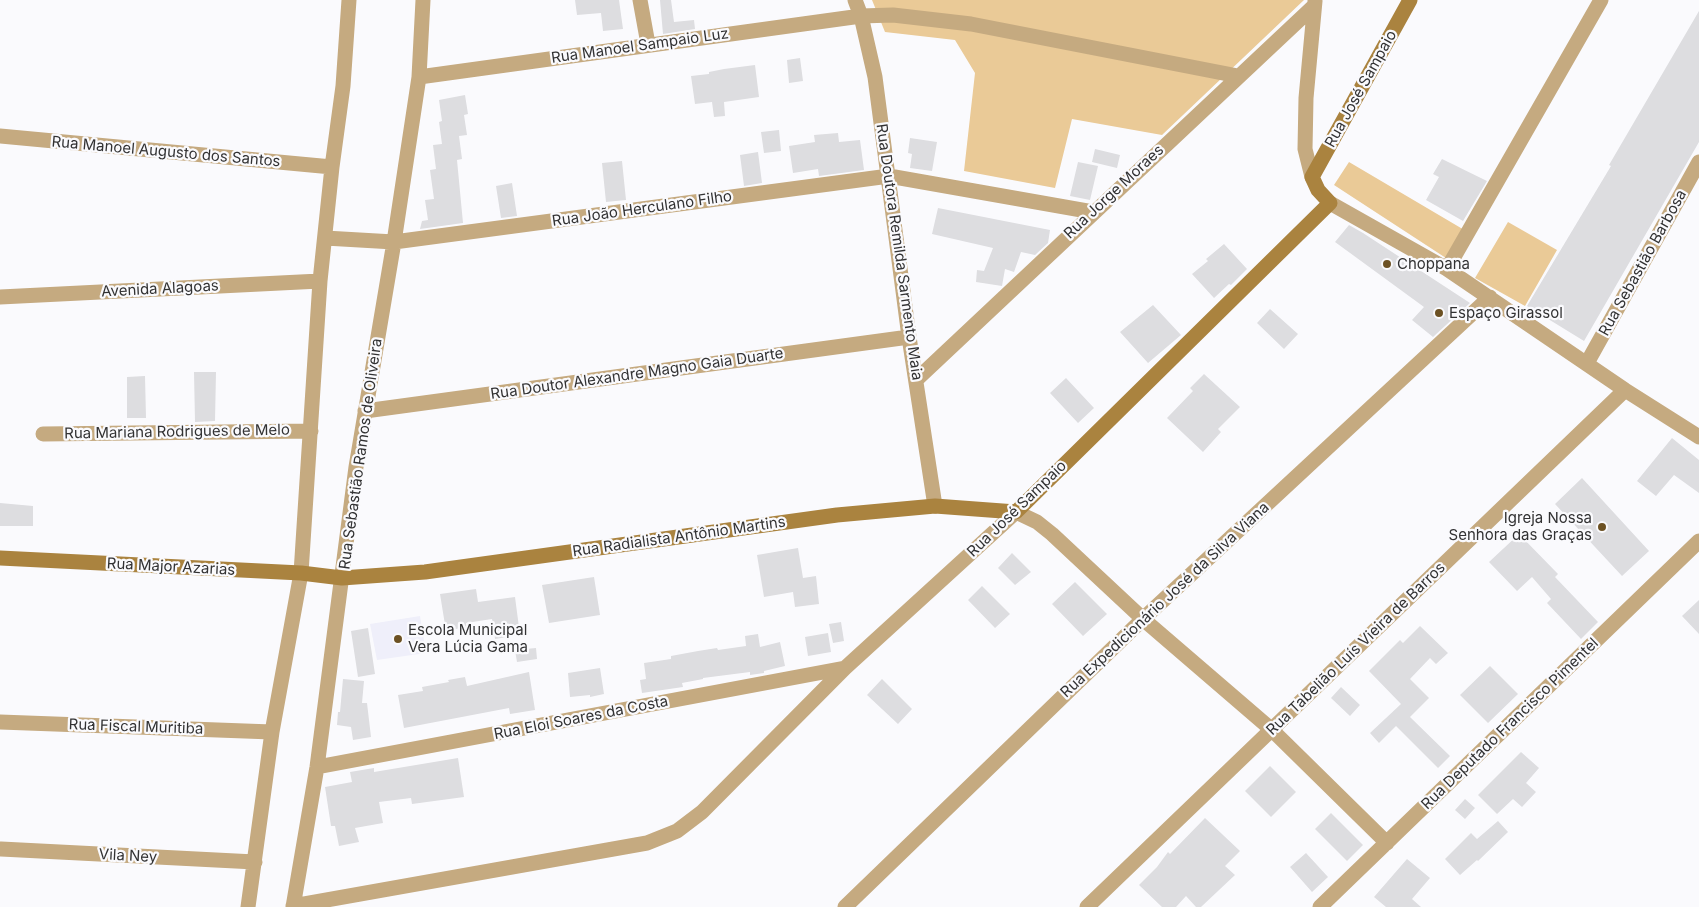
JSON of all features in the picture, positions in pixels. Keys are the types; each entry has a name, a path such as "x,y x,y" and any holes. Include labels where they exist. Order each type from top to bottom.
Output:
{"street":[{"path":"248,907 272,732 301,573 320,281 343,86 348,0"},
{"name":"Rua Sebastião Ramos de Oliveira","path":"293,906 317,767 365,411 394,242 418,77 422,0"},
{"path":"640,0 648,44"},
{"name":"Rua Doutora Remilda Sarmento Maia","path":"855,0 861,16 875,76 909,338 935,506"},
{"name":"Rua José Sampaio","path":"1312,177 1410,0"},
{"path":"1447,269 1601,0"},
{"path":"1314,3 1306,98 1305,148 1312,177 1318,190 1330,203 1447,269 1625,390 1699,437"},
{"name":"Rua Jorge Moraes","path":"916,380 1314,3"},
{"name":"Rua Manoel Sampaio Luz","path":"418,77 861,16 893,15 971,24 1238,76"},
{"name":"Rua Manoel Augusto dos Santos","path":"0,136 332,167"},
{"name":"Rua Sebastião Barbosa","path":"1587,363 1699,162"},
{"name":"Rua João Herculano Filho","path":"325,238 394,242 889,176 1093,212"},
{"name":"Rua José Sampaio","path":"293,906 647,843 677,831 702,812 845,668 1016,512 1330,203"},
{"name":"Avenida Alagoas","path":"0,297 320,281"},
{"name":"Rua Expedicionário José da Silva Viana","path":"845,907 1143,619 1490,297"},
{"name":"Rua Doutor Alexandre Magno Gaia Duarte","path":"365,411 909,338"},
{"name":"Rua Tabelião Luís Vieira de Barros","path":"1087,907 1625,390"},
{"name":"Rua Mariana Rodrigues de Melo","path":"43,434 311,431"},
{"name":"Rua Radialista Antônio Martins","path":"342,578 425,572 837,516 935,506 1016,512"},
{"path":"1016,512 1037,522 1052,534 1143,619 1272,730 1387,843"},
{"name":"Rua Deputado Francisco Pimentel","path":"1320,907 1699,541"},
{"name":"Rua Major Azarias","path":"0,558 301,573 342,578"},
{"name":"Rua Eloi Soares da Costa","path":"317,767 845,668"},
{"name":"Rua Fiscal Muritiba","path":"0,722 272,732"},
{"name":"Vila Ney","path":"1,849 255,862"}],"shaded area":[{"path":"872,0 1304,0 1162,135 1072,119 1055,188 964,171 975,73 955,40 885,32"},
{"path":"1349,162 1466,231 1449,260 1334,185"},
{"path":"1508,222 1557,250 1525,306 1475,278"},
{"name":"Escola Municipal Vera Lúcia Gama","path":"420,616 426,653 377,660 370,624"}],"building":[{"path":"575,0 619,0 623,29 603,31 601,13 577,15"},
{"path":"660,0 671,0 674,22 694,20 695,29 663,34"},
{"path":"1699,11 1699,142 1584,341 1527,306 1611,166 1609,165"},
{"path":"800,58 803,81 789,83 787,60"},
{"path":"755,65 759,97 724,102 725,116 714,117 712,102 695,104 691,76"},
{"path":"465,95 468,114 464,115 467,135 459,136 462,159 457,160 463,223 420,229 422,221 428,220 425,200 434,199 430,170 436,169 433,145 442,144 439,122 442,121 439,100"},
{"path":"779,130 781,151 764,153 761,132"},
{"path":"838,133 839,142 860,140 864,170 819,176 818,169 793,173 789,146 815,142 814,135"},
{"path":"910,138 937,142 932,171 910,168 912,154 908,153"},
{"path":"1095,149 1120,155 1117,168 1092,162"},
{"path":"758,152 762,183 744,186 740,155"},
{"path":"1442,159 1487,181 1463,221 1426,200 1439,177 1433,174"},
{"path":"622,161 626,200 606,202 602,163"},
{"path":"1078,162 1098,166 1090,200 1070,196"},
{"path":"512,183 517,216 501,218 496,186"},
{"path":"938,208 1050,230 1048,243 1035,255 1021,252 1014,272 1005,269 1002,286 976,282 977,270 984,271 993,248 932,234"},
{"name":"Choppana","path":"1349,225 1470,303 1433,337 1412,320 1424,307 1335,242"},
{"path":"1224,244 1247,269 1214,298 1192,274"},
{"path":"1153,305 1181,335 1148,363 1120,332"},
{"path":"1270,309 1298,334 1284,349 1257,323"},
{"path":"194,372 216,372 215,421 195,422"},
{"path":"1204,374 1240,407 1218,429 1221,432 1203,452 1167,418 1193,391 1190,388"},
{"path":"145,376 146,418 127,418 127,377"},
{"path":"1066,378 1094,408 1078,423 1050,393"},
{"path":"1672,438 1699,460 1699,493 1674,475 1656,496 1637,481"},
{"name":"Igreja Nossa Senhora das Graças","path":"1582,478 1649,551 1622,576 1555,504"},
{"path":"0,503 33,506 33,526 0,526"},
{"path":"1519,534 1558,574 1555,577 1598,622 1581,639 1547,603 1551,599 1532,577 1517,591 1489,562"},
{"path":"798,548 803,578 816,576 819,604 795,607 793,592 764,597 757,555"},
{"path":"1012,553 1031,572 1015,585 998,568"},
{"path":"594,577 600,615 549,623 542,585"},
{"path":"1075,582 1107,614 1083,636 1052,604"},
{"path":"982,586 1010,614 995,628 968,600"},
{"path":"476,589 478,602 515,597 520,635 495,639 492,619 466,623 466,627 446,631 440,594"},
{"path":"1699,600 1699,634 1682,616"},
{"path":"841,622 844,641 833,643 829,624"},
{"path":"1420,626 1448,653 1436,664 1430,658 1410,679 1429,698 1410,717 1450,756 1438,768 1396,726 1379,743 1370,733 1401,704 1369,671 1400,640 1403,643"},
{"path":"368,628 375,674 358,677 351,631"},
{"path":"828,633 831,652 808,656 805,637"},
{"path":"758,634 760,647 780,642 785,666 764,671 764,673 750,675 750,672 703,678 682,683 683,687 642,693 640,680 646,679 644,663 671,659 671,656 698,651 746,646 745,636"},
{"path":"536,648 537,659 517,662 515,650"},
{"path":"1490,666 1518,694 1488,723 1460,695"},
{"path":"600,668 604,694 590,697 590,695 570,697 568,673"},
{"path":"529,672 535,710 510,714 509,708 404,728 398,695 423,691 422,687 465,677 467,686"},
{"path":"343,679 364,681 362,703 367,703 371,737 353,740 351,727 337,725"},
{"path":"882,679 912,709 898,724 867,695"},
{"path":"1341,687 1360,705 1350,716 1331,698"},
{"path":"1521,752 1539,768 1526,783 1536,792 1522,807 1513,799 1497,814 1478,795"},
{"path":"458,758 464,797 412,804 411,798 379,802 383,823 355,828 359,842 339,846 335,826 331,826 325,787 352,782 350,772 374,768 374,772"},
{"path":"1270,766 1296,792 1271,817 1245,791"},
{"path":"1465,799 1475,808 1465,819 1455,810"},
{"path":"1331,813 1363,845 1347,861 1315,829"},
{"path":"1205,818 1240,851 1225,866 1235,875 1201,907 1196,907 1186,896 1176,907 1162,907 1139,885 1157,867 1168,852 1170,854"},
{"path":"1498,821 1508,832 1478,861 1460,875 1445,859 1471,833 1477,839"},
{"path":"1306,853 1328,877 1312,892 1290,867"},
{"path":"1407,859 1430,878 1412,899 1421,907 1386,907 1374,897"}],"place":[{"name":"Choppana","path":"1387,264"},
{"name":"Espaço Girassol","path":"1439,313"},
{"name":"Igreja Nossa Senhora das Graças","path":"1602,527"},
{"name":"Escola Municipal Vera Lúcia Gama","path":"398,639"}]}
